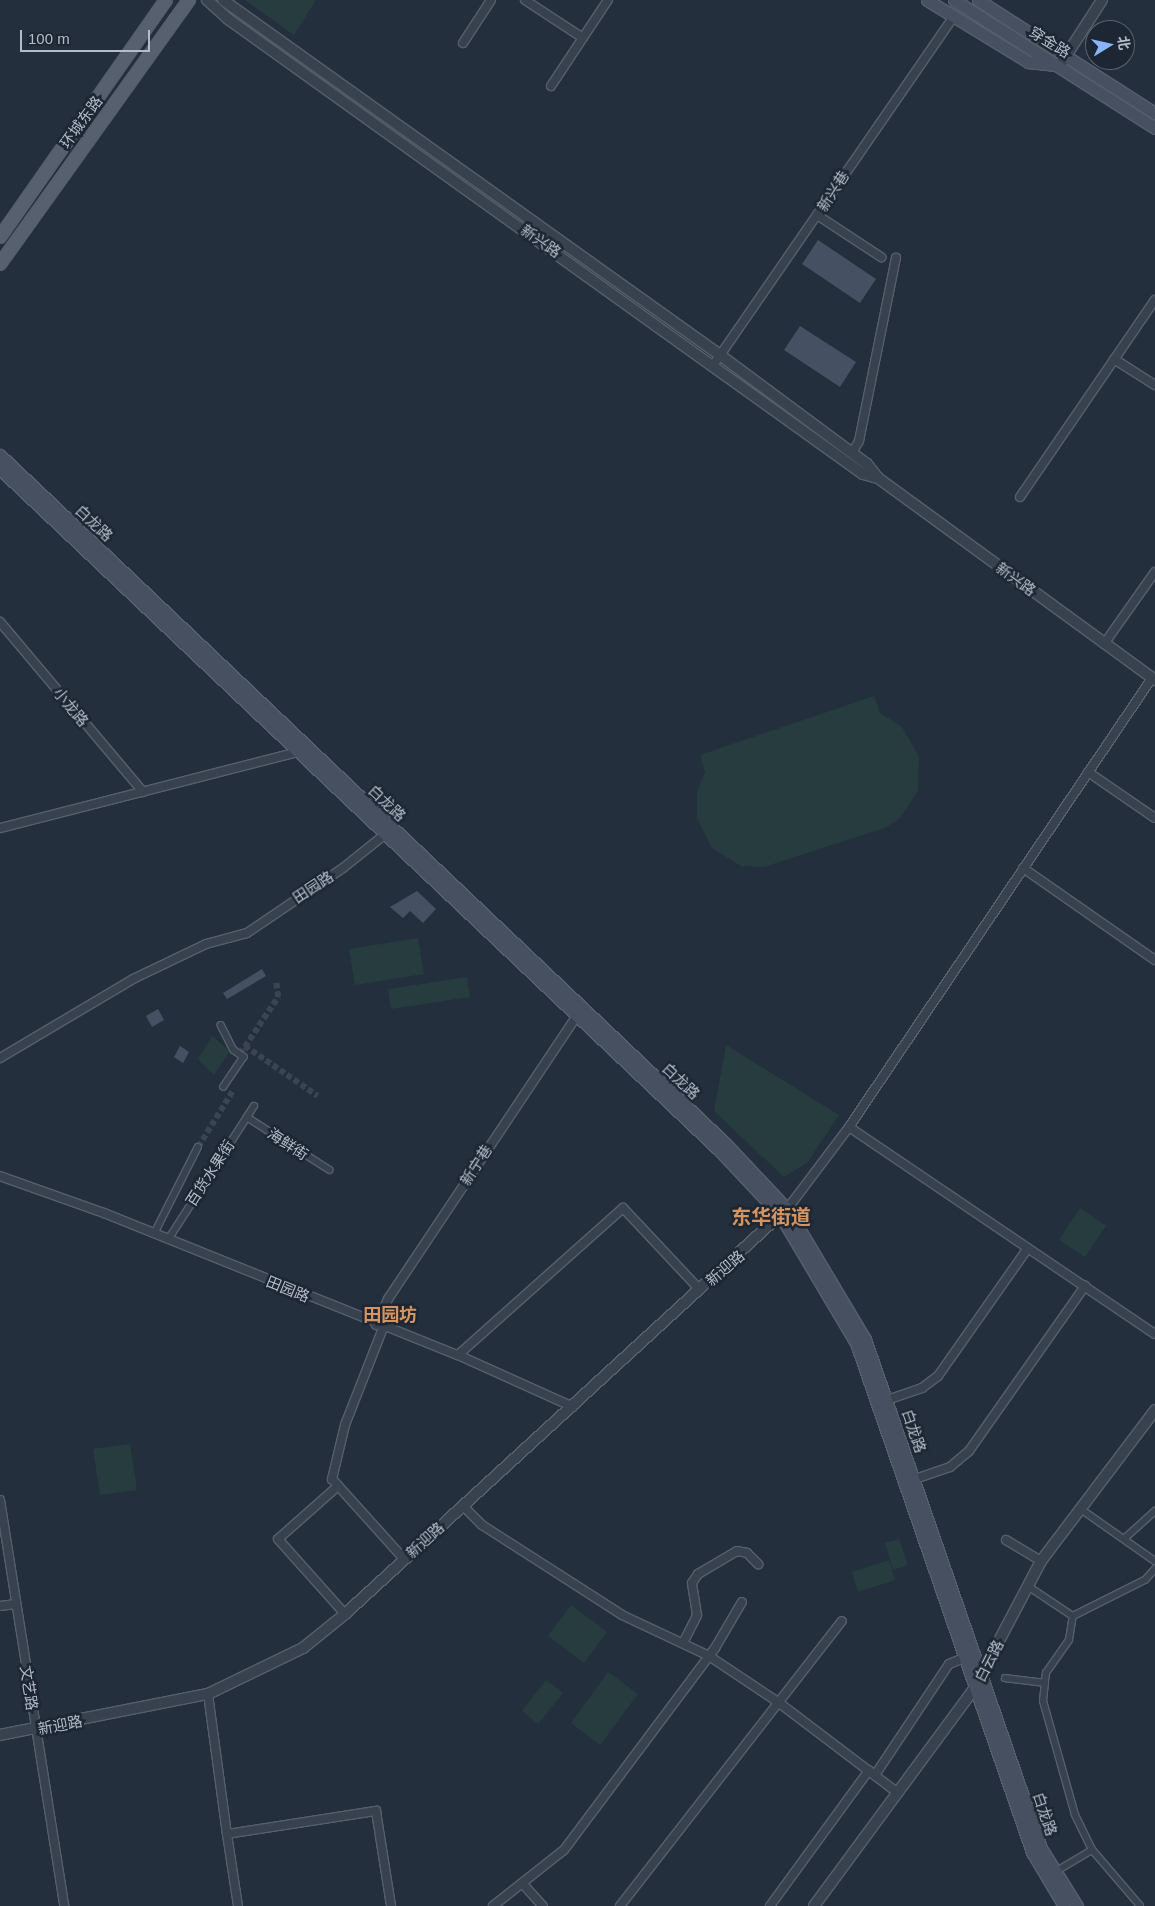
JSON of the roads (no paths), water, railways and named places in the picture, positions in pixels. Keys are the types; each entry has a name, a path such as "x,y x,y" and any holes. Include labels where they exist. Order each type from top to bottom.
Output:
{"main road":[{"name":"环城东路","path":"0,237 166,0"},
{"name":"环城东路","path":"0,264 189,0"},
{"path":"927,0 953,18 1028,62 1060,65"},
{"name":"穿金路","path":"954,0 1060,65 1155,128"},
{"name":"穿金路","path":"978,0 1067,55 1155,113"},
{"name":"白龙路","path":"0,455 303,750 384,835 580,1013"},
{"name":"白龙路","path":"0,469 303,750 580,1013 784,1213 851,1310 888,1400 1041,1848 1053,1873 1077,1906"},
{"name":"白龙路","path":"784,1213 856,1342 1032,1852 1064,1906"}],"street":[{"name":"新兴路","path":"207,0 228,19 852,453 878,478 1153,679"},
{"name":"新兴路","path":"223,0 717,360 863,474 878,478"},
{"path":"463,43 491,0"},
{"path":"525,0 583,38"},
{"path":"552,86 608,0"},
{"path":"1060,65 1102,0"},
{"name":"新兴巷","path":"717,360 953,18"},
{"path":"817,215 881,257"},
{"path":"852,453 859,441 896,258"},
{"path":"1020,497 1155,300"},
{"path":"1114,359 1155,385"},
{"path":"1104,644 1155,572"},
{"name":"小龙路","path":"0,622 143,792"},
{"path":"784,1213 849,1127 1088,772 1153,679"},
{"path":"0,828 303,750"},
{"path":"1088,772 1155,818"},
{"name":"田园路","path":"0,1058 133,979 206,944 247,933 343,868 384,835"},
{"path":"1023,868 1155,960"},
{"name":"新宁巷","path":"338,1486 332,1479 345,1425 388,1299 580,1013"},
{"path":"221,1025 234,1050 244,1057 224,1088"},
{"name":"百货水果街","path":"168,1240 254,1106"},
{"name":"海鲜街","path":"247,1117 330,1170"},
{"path":"849,1127 1155,1334"},
{"path":"154,1234 198,1146"},
{"name":"田园路","path":"0,1176 154,1234 380,1326 458,1355 573,1407"},
{"path":"458,1355 623,1208 700,1290"},
{"name":"新迎路","path":"0,1735 36,1730 208,1694 281,1660 345,1614 784,1213"},
{"path":"888,1400 922,1388 938,1376 1028,1248"},
{"path":"915,1479 950,1467 969,1451 1085,1286"},
{"name":"白云路","path":"814,1906 976,1686 1041,1561 1155,1410"},
{"path":"345,1614 278,1540 338,1486 404,1559"},
{"name":"文艺路","path":"0,1500 64,1906"},
{"path":"463,1506 482,1525 622,1616 709,1656 778,1702 898,1793"},
{"path":"1081,1509 1155,1561"},
{"path":"1124,1539 1155,1511"},
{"path":"1006,1540 1041,1561"},
{"path":"683,1643 697,1615 692,1583 698,1574 737,1552 747,1553 758,1564"},
{"path":"1073,1616 1145,1580 1155,1569"},
{"path":"1028,1586 1073,1616"},
{"path":"493,1906 564,1850 709,1656 742,1602"},
{"path":"0,1606 16,1604"},
{"path":"1073,1616 1069,1640 1046,1674 1043,1701 1075,1815 1092,1850 1140,1906"},
{"path":"620,1906 842,1621"},
{"path":"770,1906 872,1772 949,1664 966,1657"},
{"path":"1005,1678 1045,1683"},
{"path":"208,1694 238,1906"},
{"path":"227,1834 376,1811 391,1906"},
{"path":"1053,1873 1092,1850"},
{"path":"522,1883 543,1906"}],"tunnel":[{"path":"240,1054 278,997 276,982"},
{"path":"245,1046 318,1096"},
{"path":"198,1147 232,1092"}],"district":[{"name":"东华街道","path":"771,1217"},
{"name":"田园坊","path":"390,1315"}]}
